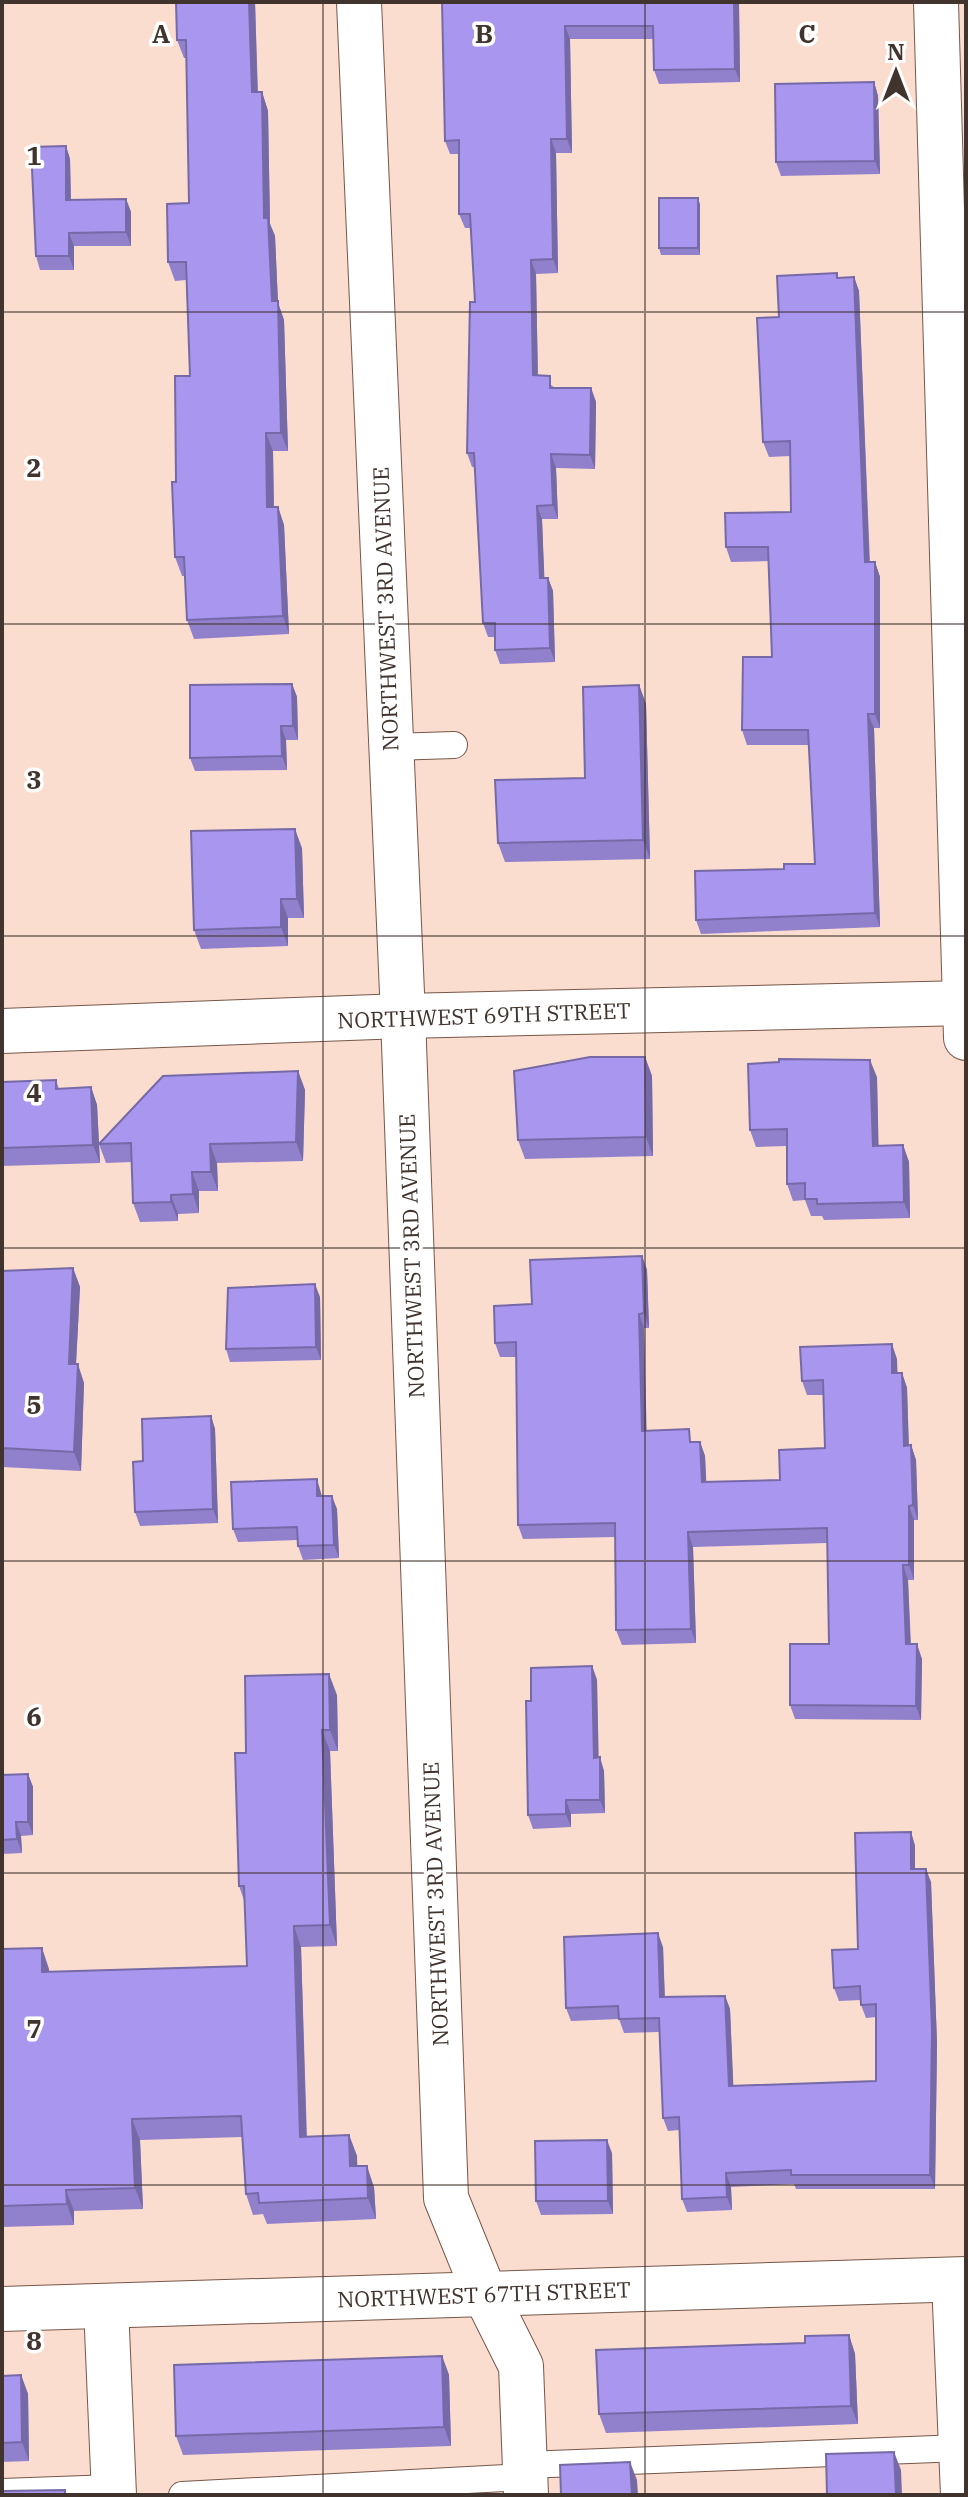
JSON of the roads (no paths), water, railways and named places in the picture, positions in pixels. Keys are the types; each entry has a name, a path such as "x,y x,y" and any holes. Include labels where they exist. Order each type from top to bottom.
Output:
{"street":[{"name":"NORTHWEST 3RD AVENUE","path":"359,2 403,1016 446,2198 485,2294 521,2366 525,2479"},
{"path":"936,2 965,1015"},
{"name":"NORTHWEST 69TH STREET","path":"2,1031 403,1016 965,1015"},
{"path":"960,2280 963,2495"},
{"name":"NORTHWEST 67TH STREET","path":"2,2309 960,2280"},
{"path":"106,2306 113,2492"}],"lane":[{"path":"391,747 454,745"},
{"path":"182,2495 525,2479 961,2448"},
{"path":"2,2492 113,2492"}]}
